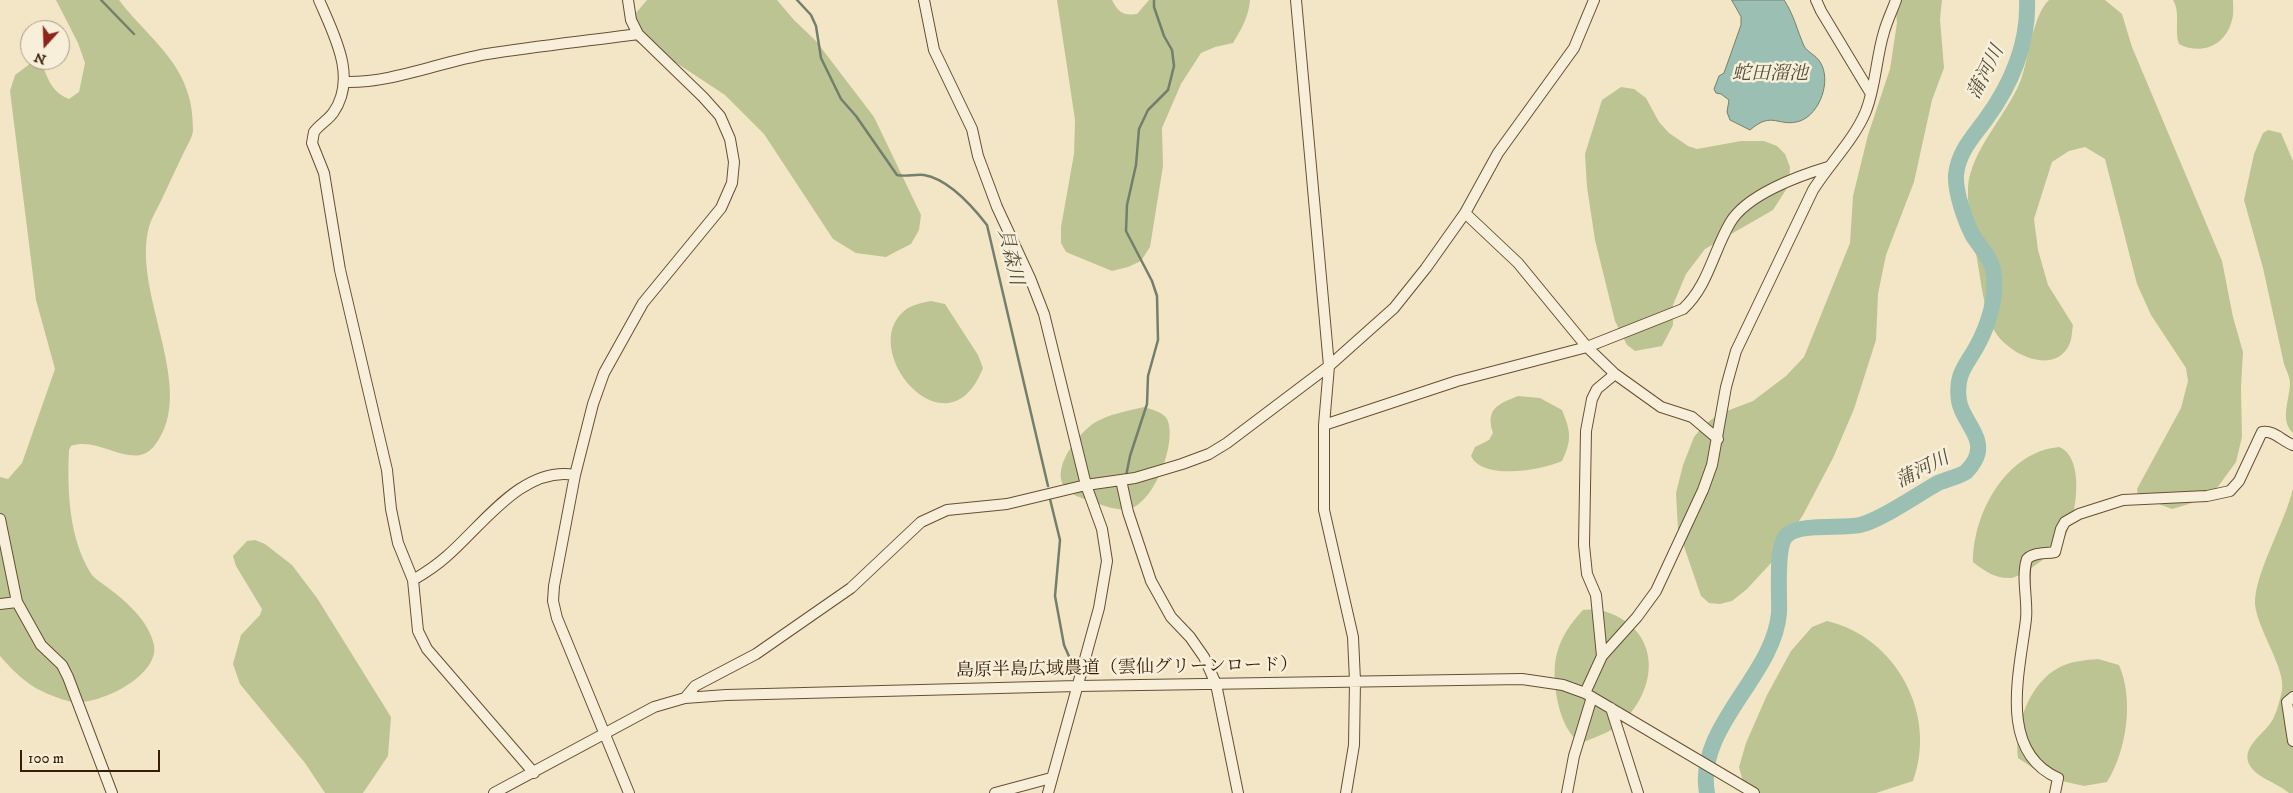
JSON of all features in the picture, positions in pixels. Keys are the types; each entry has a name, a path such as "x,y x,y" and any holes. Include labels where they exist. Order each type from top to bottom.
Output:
{"street":[{"path":"320,0 339,48 345,82 338,104 332,115 314,132 312,143 324,173 340,270 387,470 391,509 398,543 413,580 418,631 427,649 534,773"},
{"path":"628,0 632,20 638,34 720,116 730,139 734,162 732,183 721,208 643,303 617,345 604,372 593,404 575,475 553,601 557,618 629,793"},
{"path":"924,0 934,50 972,129 978,156 996,207 1030,278 1044,314 1086,485 1102,529 1107,561 1099,608 1048,793"},
{"path":"1296,0 1329,366 1324,425 1324,510 1353,637 1355,681 1354,745 1346,793"},
{"path":"685,698 695,686 756,654 851,588 921,522 947,510 1007,504 1086,485 1135,478 1209,454 1244,431 1329,366 1394,308 1426,268 1465,213 1498,153 1574,48 1594,0"},
{"path":"1816,0 1820,11 1871,94"},
{"path":"1567,793 1588,695 1602,656 1637,617 1656,591 1703,490 1712,465 1726,387 1736,351 1795,225 1828,167 1860,126 1871,94 1884,32 1896,0"},
{"path":"345,82 384,79 486,54 638,34"},
{"path":"1324,425 1457,382 1587,347 1683,310 1694,300 1730,222 1741,209 1776,186 1828,167"},
{"path":"1465,213 1518,263 1587,347 1615,374 1661,407 1692,417 1718,439"},
{"path":"1602,656 1596,595 1587,574 1584,545 1586,431 1592,399 1597,389 1615,374"},
{"path":"2055,793 2058,778 2050,775 2035,762 2023,745 2018,722 2018,670 2026,618 2027,559 2034,555 2054,552 2065,522 2079,514 2123,500 2207,496 2230,491 2239,481 2262,432 2275,434 2293,445"},
{"path":"413,580 433,568 449,555 497,506 512,496 550,474 575,475"},
{"path":"1121,480 1128,512 1151,581 1171,617 1190,636 1204,657 1216,684 1238,793"},
{"path":"0,519 17,602 42,645 62,665 68,677 112,793"},
{"path":"0,604 17,602"},
{"name":"島原半島広域農道（雲仙グリーンロード）","path":"494,793 654,707 685,698 726,695 1077,686 1522,679 1563,685 1588,695 1754,793"},
{"path":"2293,697 2287,702 2286,708 2293,741"},
{"path":"1611,708 1638,793"},
{"path":"995,793 1051,778"}],"green space":[{"path":"56,0 119,0 169,57 177,69 189,97 193,127 191,139 151,221 146,253 149,281 168,369 170,397 167,422 155,445 147,453 127,455 93,445 82,444 71,446 69,450 68,481 71,513 83,558 93,576 122,599 142,620 154,645 153,657 147,668 123,688 93,700 79,702 68,701 38,689 16,673 0,656 0,477 8,479 22,463 55,369 36,300 10,91 15,75 22,70 44,70 58,93 69,99 79,92 85,63 70,27 70,20 66,20"},
{"path":"647,0 777,0 816,41 874,117 921,215 919,230 911,244 886,257 856,253 833,239 764,134 725,95 678,64 631,39 635,14"},
{"path":"1057,0 1112,0 1116,8 1125,14 1137,14 1149,0 1250,0 1242,28 1233,43 1215,47 1201,53 1181,84 1162,128 1163,166 1150,247 1141,261 1112,271 1066,252 1061,243 1061,227 1074,154 1075,120"},
{"path":"1895,0 1942,0 1940,19 1944,68 1932,100 1914,182 1886,255 1878,294 1876,340 1854,409 1833,458 1803,515 1771,563 1747,589 1732,601 1720,604 1709,603 1701,596 1678,529 1676,493 1683,465 1694,437 1703,426 1719,414 1753,401 1786,376 1804,357 1850,243 1853,196 1868,135 1890,69 1897,23"},
{"path":"2049,0 2105,0 2122,14 2132,47 2222,261 2233,317 2243,352 2241,387 2242,437 2236,462 2217,488 2192,503 2172,509 2138,496 2137,489 2181,408 2188,381 2186,368 2151,315 2137,284 2105,159 2085,147 2069,151 2052,162 2034,219 2038,250 2048,285 2073,325 2070,343 2063,354 2053,359 2041,360 2029,358 2006,345 1992,326 1984,301 1969,214 1968,187 1971,173 1982,146 2020,82 2035,27 2043,7"},
{"path":"2173,0 2233,0 2233,15 2229,29 2219,42 2212,46 2196,49 2179,44 2177,11"},
{"path":"1621,87 1634,89 1646,98 1659,122 1669,133 1688,146 1697,149 1741,141 1764,141 1777,146 1785,154 1790,167 1789,185 1773,210 1705,249 1686,274 1673,305 1673,325 1662,346 1635,351 1627,345 1615,321 1595,240 1587,187 1585,154 1602,100"},
{"path":"2268,130 2281,133 2293,161 2293,433 2289,428 2286,416 2290,389 2289,378 2284,364 2263,268 2244,200 2254,154 2263,133"},
{"path":"931,301 945,304 978,355 983,368 968,393 949,403 930,400 913,389 899,371 892,350 892,330 903,312 912,306"},
{"path":"1518,396 1540,398 1562,410 1569,430 1569,441 1562,461 1528,470 1500,471 1487,469 1478,464 1471,456 1475,447 1489,440 1493,433 1491,418 1495,408"},
{"path":"1144,407 1165,416 1170,429 1166,456 1161,471 1155,485 1147,496 1138,505 1128,509 1119,509 1104,506 1067,490 1061,479 1061,471 1068,452 1081,435 1094,423 1106,417"},
{"path":"2059,447 2067,453 2073,463 2076,476 2075,504 2068,531 2053,551 2023,573 2011,578 1995,576 1973,562 1979,524 1986,505 2008,473 2023,460 2040,451"},
{"path":"2293,488 2293,793 2289,793 2252,769 2247,757 2248,751 2255,740 2273,719 2282,690 2280,671 2261,625 2255,604 2260,578"},
{"path":"255,540 265,544 292,565 317,598 391,717 388,756 363,793 325,793 305,763 240,684 233,664 241,635 260,615 262,609 236,566 233,556 247,541"},
{"path":"1596,609 1616,616 1631,626 1642,639 1648,654 1649,670 1645,687 1637,704 1625,720 1611,730 1581,743 1573,736 1561,715 1555,689 1555,663 1561,641 1571,625 1583,610"},
{"path":"1827,621 1852,630 1873,643 1891,661 1905,682 1915,706 1920,730 1919,756 1913,781 1876,793 1746,793 1739,767 1746,743 1767,695 1791,651 1812,627"},
{"path":"2098,659 2119,665 2124,678 2127,709 2126,724 2124,740 2114,769 2107,782 2084,786 2042,774 2018,758 2019,732 2026,706 2032,694 2049,674 2069,663"}],"water":[{"name":"蛇田溜池","path":"1732,0 1784,0 1804,46 1820,62 1825,78 1822,96 1807,117 1792,123 1764,121 1750,130 1730,120 1727,112 1729,100 1716,93 1714,89 1719,76 1724,73 1741,25 1741,17"}],"waterway":[{"path":"101,0 134,34"},
{"name":"貝森川","path":"797,0 811,15 816,26 821,58 841,99 856,116 897,175 924,175 942,182 967,202 987,225 1048,486"},
{"path":"1126,476 1130,456 1147,404 1148,376 1158,340 1157,296 1152,281 1126,231 1127,205 1136,165 1139,129 1148,110 1168,90 1174,66 1172,50 1164,36 1154,7 1154,0"},
{"name":"蒲河川","path":"1707,793 1706,769 1712,746 1723,724 1764,658 1774,636 1779,613 1779,560 1783,541 1787,535 1801,529 1852,526 1868,522 1888,513 1938,483 1966,472 1975,460 1978,444 1973,430 1964,416 1958,392 1962,371 1977,346 1989,319 1994,280 1990,261 1973,236 1964,215 1957,190 1956,175 1963,152 1995,106 2017,63 2025,32 2027,0"},
{"name":"貝森川","path":"1050,499 1060,540 1055,596 1064,645 1075,670"}]}
